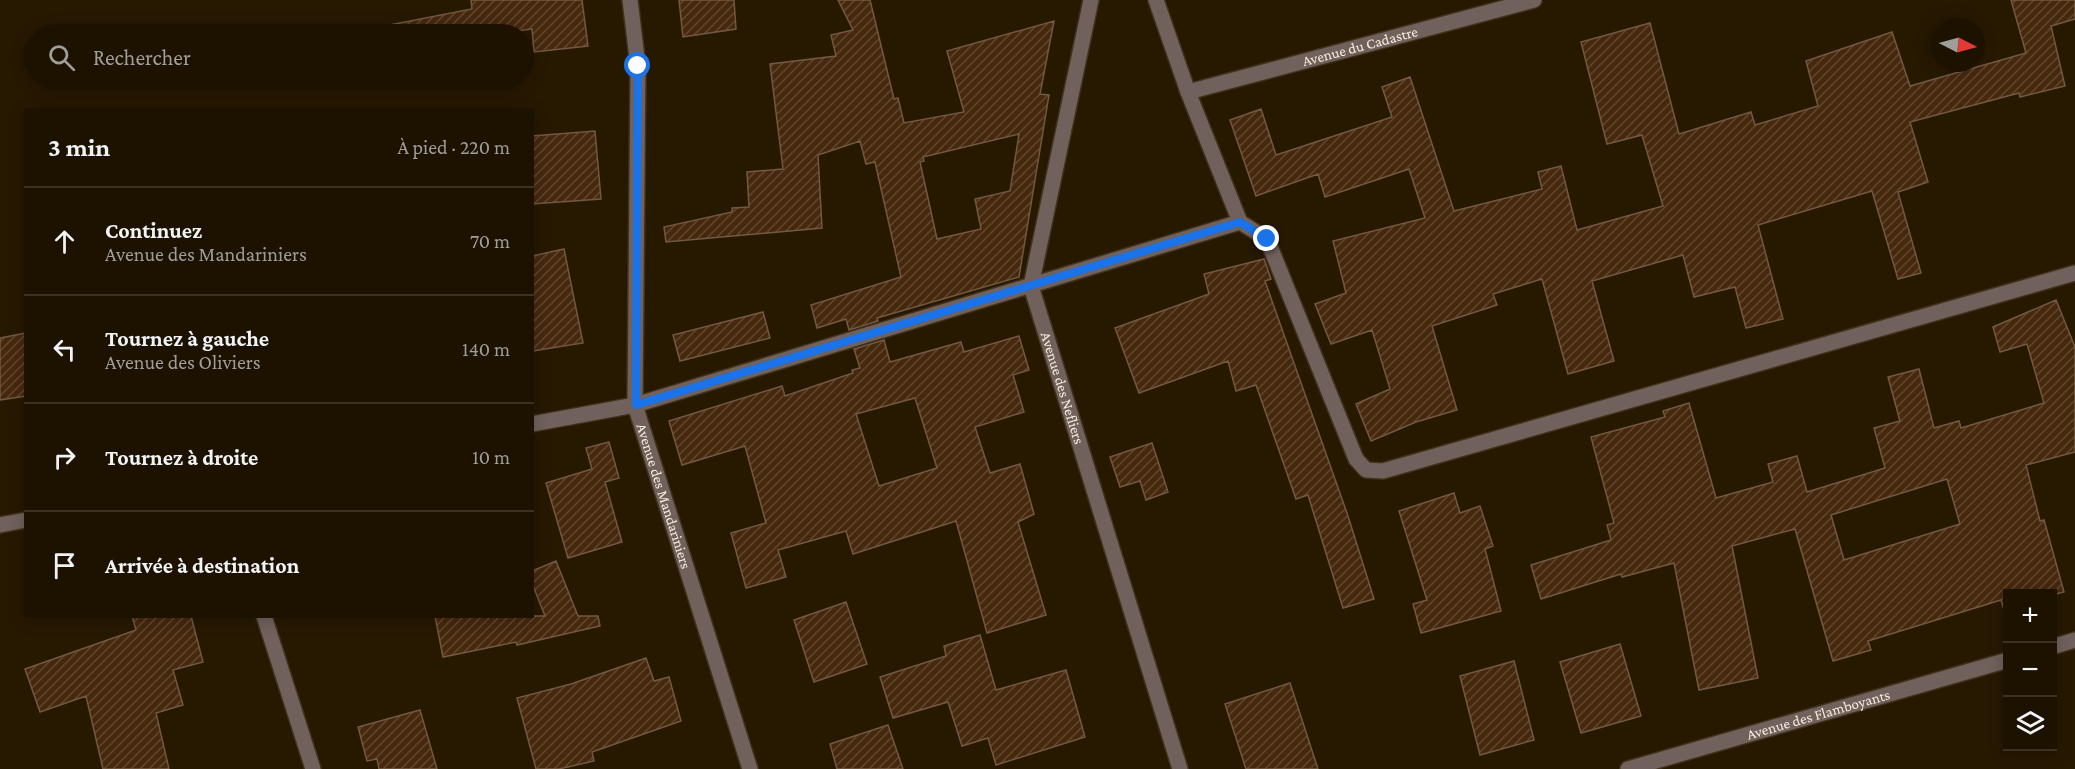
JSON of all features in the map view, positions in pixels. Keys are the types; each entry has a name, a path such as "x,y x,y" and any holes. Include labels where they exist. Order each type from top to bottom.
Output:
{"street":[{"name":"Avenue des Mandariniers","path":"630,0 638,66 636,405 750,769"},
{"name":"Avenue des Nefliers","path":"1091,0 1030,286 1180,769"},
{"path":"1156,0 1188,92 1240,222 1267,239 1356,459 1361,466 1371,471 1383,471 2075,273"},
{"name":"Avenue du Cadastre","path":"1188,92 1534,0"},
{"path":"534,424 636,405 1240,222"},
{"path":"0,525 24,520"},
{"path":"265,618 314,769"},
{"path":"2057,645 2075,640"},
{"name":"Avenue des Flamboyants","path":"1628,769 2003,661"}],"building":[{"path":"471,0 582,0 588,46 534,52 534,24 394,24 472,9"},
{"path":"679,0 734,0 736,29 683,37"},
{"path":"838,0 870,0 894,99 898,98 904,123 964,112 947,51 1054,21 1040,94 1049,95 1019,277 877,318 878,321 849,330 846,319 817,328 811,305 901,277 875,162 866,164 860,141 818,155 822,228 666,242 664,227 732,212 732,208 749,207 747,172 783,169 770,64 836,56 831,35 853,30","holes":["1019,134 1010,191 975,199 981,229 937,239 920,162 924,161 923,157"]},
{"path":"2011,0 2075,0 2075,19 2051,26 2065,86 2020,97 2019,93 1910,122 1928,182 1898,192 1921,273 1898,279 1872,191 1758,225 1783,319 1746,328 1735,287 1694,297 1683,255 1592,281 1614,361 1568,374 1542,279 1493,294 1497,305 1432,326 1457,410 1416,422 1371,441 1356,404 1390,389 1372,330 1331,344 1315,304 1346,293 1333,241 1425,218 1409,169 1325,197 1318,174 1256,196 1230,120 1261,109 1276,155 1392,117 1382,87 1410,77 1454,211 1542,189 1538,172 1561,166 1577,230 1663,206 1642,135 1607,144 1581,42 1650,23 1679,134 1751,112 1755,125 1818,106 1806,61 1892,32 1910,86 1959,72 1985,72 1985,65 2026,53"},
{"path":"595,131 601,199 534,204 534,136"},
{"path":"564,249 583,343 534,351 534,256"},
{"path":"1264,259 1271,279 1265,281 1348,516 1374,599 1343,608 1308,495 1296,499 1256,385 1236,391 1228,361 1139,393 1115,328 1209,294 1204,274"},
{"path":"2056,300 2075,347 2075,452 2026,465 2040,521 2044,520 2064,592 2057,594 2057,589 2003,589 2003,607 2001,600 1868,641 1871,650 1833,661 1795,529 1732,546 1758,678 1699,690 1674,563 1622,577 1621,574 1541,599 1531,565 1611,540 1607,525 1614,523 1591,437 1665,417 1663,411 1689,403 1716,498 1773,482 1768,464 1797,456 1807,492 1885,468 1874,428 1900,421 1888,377 1919,369 1934,428 1959,421 1961,428 2044,403 2027,344 2000,352 1993,327","holes":["1947,479 1960,524 1844,560 1831,515"]},
{"path":"763,312 770,338 680,361 673,335"},
{"path":"24,333 24,396 0,400 0,338"},
{"path":"1019,336 1029,370 1013,375 1024,412 975,427 990,473 1020,464 1034,514 1018,522 1046,615 987,633 956,521 853,554 846,531 778,550 786,577 746,588 731,533 766,523 745,446 682,465 669,421 782,386 785,396 853,373 852,370 860,368 854,349 884,340 890,362 961,342 964,352","holes":["915,398 937,468 879,486 856,414"]},
{"path":"609,442 619,478 605,482 622,542 568,558 546,483 592,469 586,448"},
{"path":"1152,443 1168,492 1146,500 1140,481 1120,487 1110,457"},
{"path":"1454,493 1460,513 1480,506 1493,546 1485,549 1501,611 1421,633 1413,604 1427,600 1399,511"},
{"path":"556,561 578,616 598,616 600,626 517,645 516,642 443,657 435,618 545,616 534,588 534,570"},
{"path":"846,602 867,664 814,682 794,620"},
{"path":"133,618 192,618 203,662 173,670 183,705 156,713 169,769 103,769 86,696 40,712 25,669 136,630"},
{"path":"980,635 996,690 1066,670 1085,737 996,765 988,738 962,746 948,702 893,718 880,677 946,656 944,646"},
{"path":"1620,644 1641,716 1581,733 1560,662"},
{"path":"646,658 654,681 669,677 681,721 592,752 594,761 559,769 536,769 517,698 571,684"},
{"path":"1514,661 1534,740 1480,755 1460,676"},
{"path":"1290,683 1318,769 1246,769 1225,704"},
{"path":"420,710 437,769 379,769 377,759 367,761 358,727"},
{"path":"888,725 903,769 837,769 830,744"}],"route":[{"path":"638,66 636,405 1240,222 1267,239"}]}
